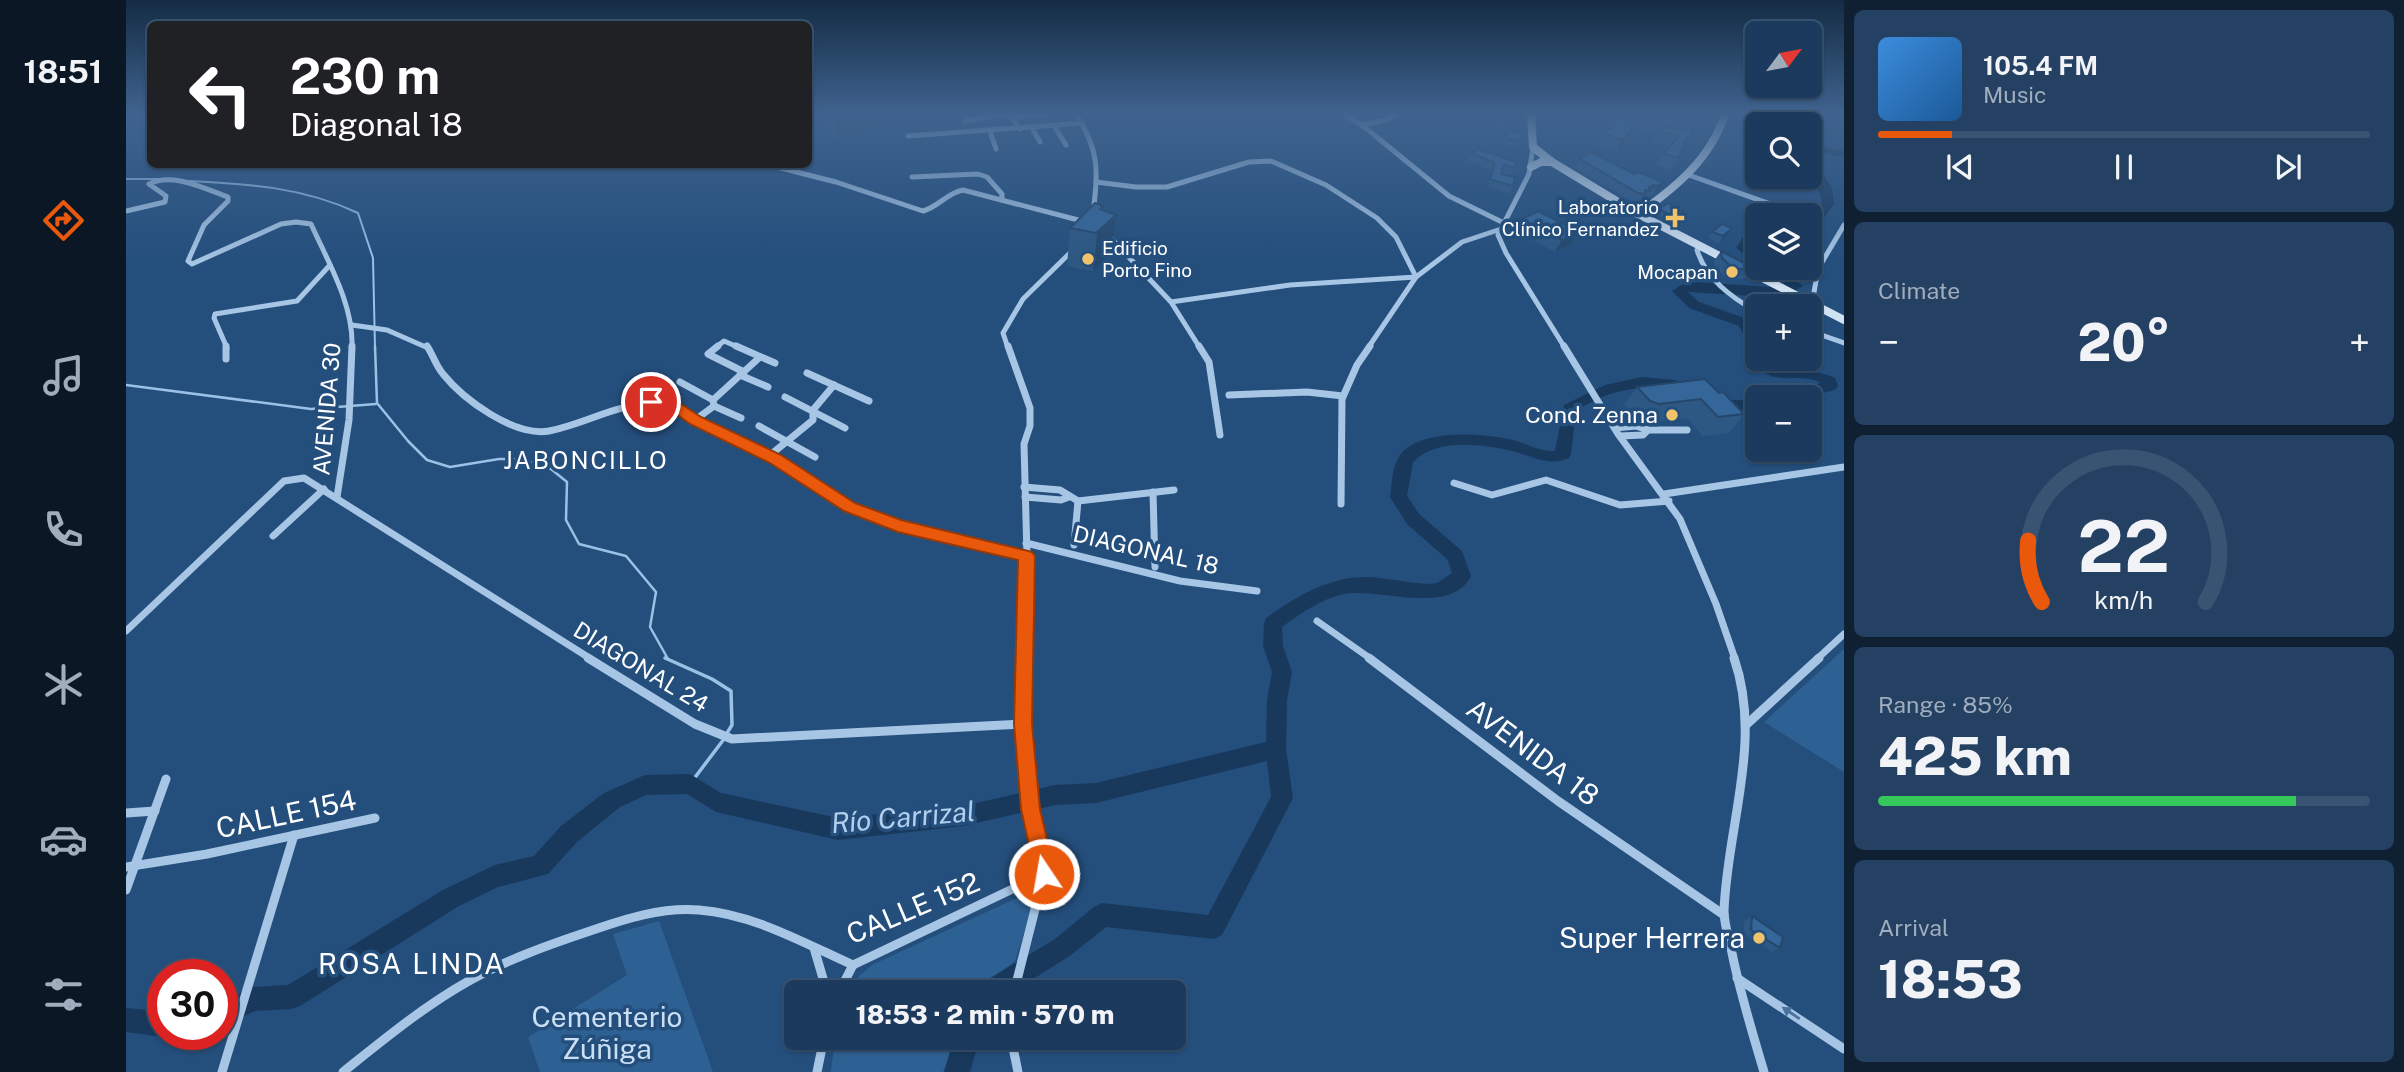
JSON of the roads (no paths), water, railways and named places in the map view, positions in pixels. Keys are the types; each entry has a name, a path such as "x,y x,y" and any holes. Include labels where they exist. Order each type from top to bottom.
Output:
{"main road":[{"path":"1531,167 1539,163"},
{"path":"1552,163 1638,214 1793,294"},
{"path":"1638,214 1660,199 1695,163"},
{"path":"1822,309 1844,320"}],"street":[{"path":"781,168 836,182 923,211 932,209 952,192 959,190 1091,226 1099,163"},
{"path":"1096,182 1160,187 1187,183 1247,163"},
{"path":"1281,163 1329,188 1386,224 1416,277"},
{"path":"1409,163 1449,196 1504,223"},
{"path":"1341,504 1343,396 1357,365 1416,277 1453,247 1476,236 1498,230 1516,204 1531,163"},
{"path":"912,177 978,174 993,183 1002,194 1002,200"},
{"path":"1686,174 1767,203"},
{"path":"126,211 162,204 166,196 149,184 155,179 170,180 228,199 204,225 188,263 198,263 283,223 302,221 311,224 330,265 352,325 387,330 426,345 440,371 497,419 535,432 547,431 623,407 651,402 676,407 695,420 769,456 850,507 886,521 954,541 1027,556"},
{"path":"1822,262 1844,225"},
{"path":"1102,230 1171,302 1209,362 1220,435"},
{"path":"1498,230 1500,241 1588,386 1617,432 1680,519 1716,604 1736,663 1746,725 1744,784 1728,868 1724,915 1737,978 1763,1072"},
{"path":"1476,236 1500,241"},
{"path":"1701,247 1697,250 1700,265 1745,304"},
{"path":"1017,980 1044,874 1031,809 1023,724 1027,556 1024,444 1030,426 1030,408 1003,333 1006,322 1048,271 1076,248"},
{"path":"226,359 228,351 214,318 215,314 297,301 330,265"},
{"path":"1171,302 1290,285 1416,277"},
{"name":"AVENIDA 30","path":"337,497 349,420 352,325"},
{"path":"1822,335 1844,343"},
{"path":"768,387 708,354 724,341 775,363"},
{"path":"695,420 760,357"},
{"path":"807,373 869,401"},
{"path":"680,382 741,418"},
{"path":"769,456 786,441 798,437 813,421 813,410 834,385"},
{"path":"1229,395 1307,391 1343,396"},
{"path":"785,397 845,428"},
{"path":"759,426 815,457"},
{"path":"1617,432 1643,435 1648,430 1687,430"},
{"path":"1454,483 1492,495 1546,480 1620,505 1844,467"},
{"name":"DIAGONAL 24","path":"126,631 284,481 304,478 482,592 695,724 721,737 761,739 1023,724"},
{"path":"1024,487 1060,490 1078,501 1174,490"},
{"path":"272,536 324,489"},
{"path":"1153,492 1155,567"},
{"path":"1025,496 1061,499 1069,497"},
{"path":"1074,545 1078,501"},
{"name":"DIAGONAL 18","path":"1026,543 1180,581 1257,592"},
{"name":"AVENIDA 18","path":"1317,621 1331,628 1558,801 1724,915"},
{"path":"1746,725 1844,634"},
{"path":"126,890 166,779"},
{"path":"126,813 155,811"},
{"name":"CALLE 154","path":"126,867 207,854 374,818"},
{"path":"222,1072 294,835"},
{"name":"CALLE 152","path":"343,1072 410,1019 468,982 530,953 642,914 671,909 713,912 782,933 852,965 1044,874"},
{"path":"814,948 823,980"},
{"path":"845,980 852,965"},
{"path":"1737,978 1844,1049"},
{"path":"817,1072 822,1050"},
{"path":"1013,1050 1018,1072"}],"waterway":[{"path":"126,179 158,179"},
{"path":"189,181 275,188 317,197 358,213 373,258 375,348"},
{"path":"1822,181 1826,188 1828,204 1822,212"},
{"path":"1745,245 1745,250"},
{"path":"1788,280 1796,286 1790,288"},
{"path":"1745,323 1694,305 1679,291 1697,286 1756,292 1780,291"},
{"path":"375,346 377,403 427,460 450,467 499,459 521,459 551,469 567,482 566,520 579,544 626,556 656,592 650,627 668,659"},
{"path":"1771,371 1821,377 1830,382 1830,386 1822,388"},
{"path":"1276,749 1277,700 1282,672 1273,646 1273,624 1312,598 1333,590 1356,585 1439,590 1462,576 1456,556 1413,519 1398,497 1404,463 1414,450 1427,445 1460,440 1510,445 1542,456 1557,456 1563,454 1569,409 1581,401 1610,388 1642,382 1658,382 1688,389"},
{"path":"126,385 311,409 376,404"},
{"path":"1714,401 1722,405 1745,405"},
{"path":"665,658 712,679 731,691 732,725 727,733"},
{"path":"690,784 724,739"},
{"name":"Río Carrizal","path":"238,1007 253,999 291,997 451,898 495,876 540,866 569,834 612,800 645,785 690,784 716,802 838,829 963,816 1055,795 1096,793 1276,749"},
{"path":"1010,980 1063,947 1102,915 1214,927 1282,798 1276,749"},
{"name":"Río Carrizal","path":"126,1020 147,1022"},
{"path":"957,1072 963,1050"}],"place":[{"name":"Laboratorio Clínico Fernandez","path":"1675,218"},
{"name":"Edificio Porto Fino","path":"1088,259"},
{"name":"Mocapan","path":"1732,272"},
{"name":"Cond. Zenna","path":"1672,415"},
{"name":"Super Herrera","path":"1759,938"}],"district":[{"name":"JABONCILLO","path":"586,461"},
{"name":"ROSA LINDA","path":"412,964"}],"park label":[{"name":"Cementerio Zúñiga","path":"607,1033"}]}
